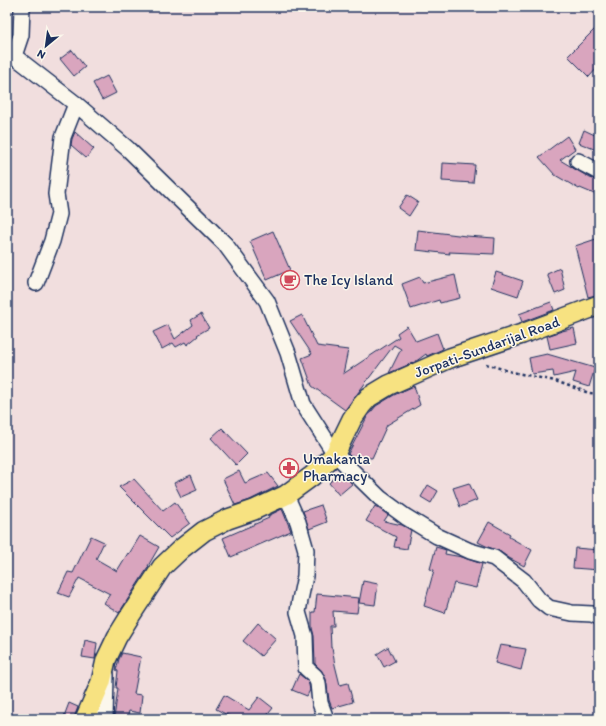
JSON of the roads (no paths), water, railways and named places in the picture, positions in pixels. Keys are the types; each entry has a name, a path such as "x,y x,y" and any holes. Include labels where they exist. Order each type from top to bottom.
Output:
{"main road":[{"name":"Jorpati-Sundarijal Road","path":"85,719 101,682 106,660 117,638 162,567 181,549 204,531 228,519 254,510 286,495 312,476 335,454 352,419 361,406 370,397 389,385 450,358 522,334 599,305"}],"street":[{"path":"22,7 21,35 10,55 76,104 128,149 225,244 267,301 288,353 303,404 335,454 380,498 406,518 437,536 470,551 494,558 524,581 539,600 549,608 572,613 592,614 599,617"},
{"path":"36,283 52,241 60,214 56,194 62,137 76,104"},
{"path":"578,161 599,172"},
{"path":"286,495 298,522 306,550 305,576 298,612 305,636 306,668 314,676 318,683 320,703 326,719"},
{"path":"105,719 106,660"}],"place":[{"name":"The Icy Island","path":"290,280"},
{"name":"Umakanta Pharmacy","path":"289,468"}]}
